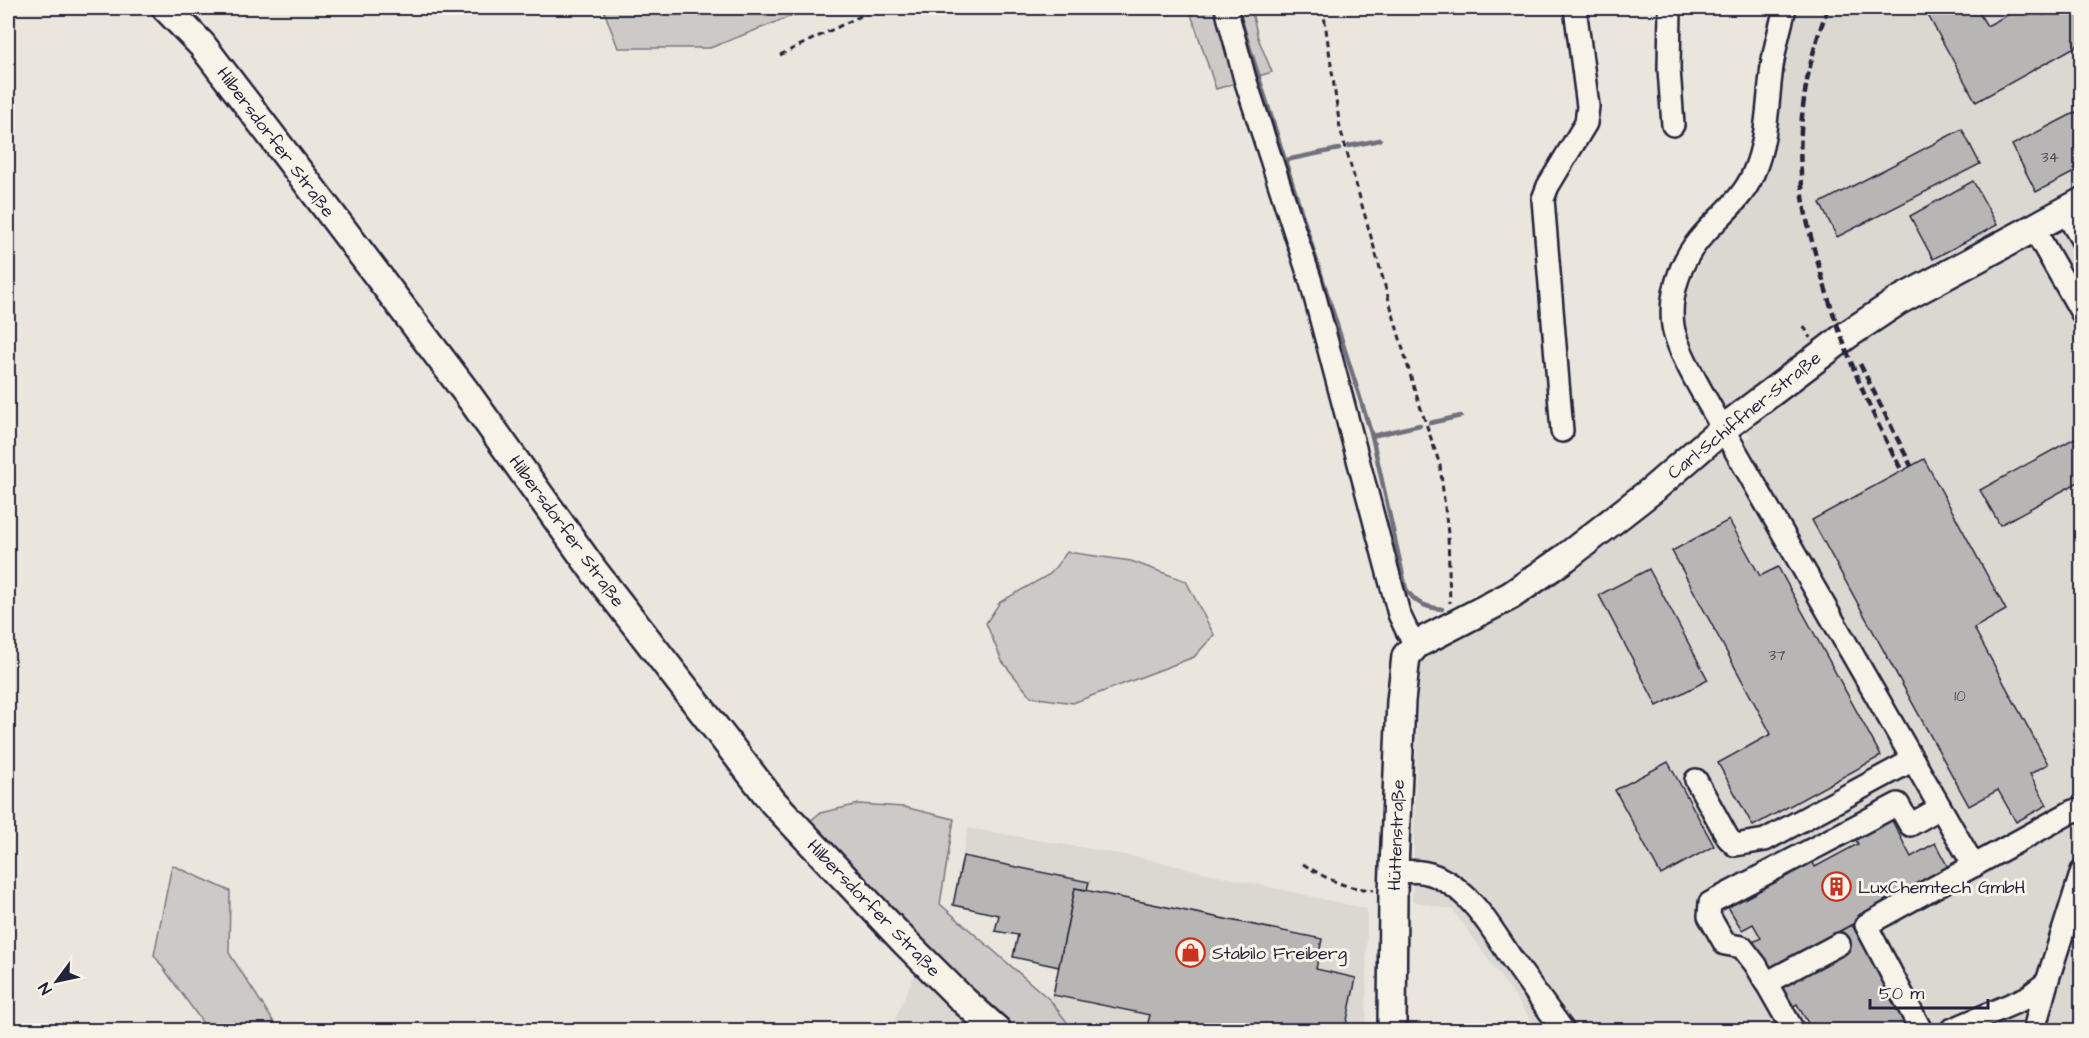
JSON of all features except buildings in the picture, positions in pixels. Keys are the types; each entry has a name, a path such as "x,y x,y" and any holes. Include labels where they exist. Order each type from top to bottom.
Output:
{"main road":[{"name":"Hilbersdorfer Straße","path":"166,8 202,45 306,181 466,392 594,571 773,802 906,943 997,1030"},
{"name":"Carl-Schiffner-Straße","path":"1417,644 1510,596 1564,558 1651,491 1723,429 1855,329 1898,302 2073,207"},
{"name":"Hüttenstraße","path":"1392,1030 1394,882 1403,681 1406,656 1417,644"}],"street":[{"path":"1226,8 1245,79 1311,282 1399,614 1407,631 1417,644"},
{"path":"1562,431 1544,199 1548,186 1586,123 1588,106 1575,8"},
{"path":"1670,8 1669,69 1673,125"},
{"path":"1785,8 1771,72 1766,125 1754,174 1744,192 1697,242 1684,263 1675,286 1672,308 1673,328 1680,348 1723,429 1974,866"},
{"path":"2073,207 2082,240"},
{"path":"2034,229 2082,313"},
{"path":"1696,780 1728,838 1735,845 1749,844 1765,840 1913,759"},
{"path":"1793,1030 1756,966 1742,947 1725,944 1709,916 1710,903 1898,804 1910,825 1940,808"},
{"path":"1922,1030 1866,925 2073,811 2082,810"},
{"path":"2034,1030 2082,871"},
{"path":"1394,882 1428,873 1441,878 1459,890 1488,924 1563,1030"},
{"path":"1766,983 1839,944"},
{"path":"1951,1030 2026,998 2047,982"}],"path":[{"path":"780,55 877,8"},
{"path":"1323,8 1340,128 1414,388 1440,465 1448,534 1450,604 1459,624"},
{"path":"1303,864 1331,881 1356,889 1394,882"}],"shaded area":[{"path":"603,8 812,8 710,48 618,48"},
{"path":"1189,8 1251,8 1258,38 1272,72 1216,89"},
{"path":"1797,8 2081,8 2081,1030 1538,1030 1453,910 1412,901 1419,666 1426,655 1694,468 1751,436 1723,406 1694,361 1686,335 1685,298 1702,258 1730,221 1754,197 1774,159 1784,62"},
{"path":"1067,552 1131,561 1186,581 1214,635 1194,657 1073,703 1031,697 1002,661 986,623 1000,602 1050,574"},
{"path":"859,804 904,807 954,819 940,904 1050,1000 1073,1030 1013,1030 805,825 820,813"},
{"path":"968,828 1137,857 1367,909 1366,1030 1073,1030 1050,1000 1058,967 1013,957 1018,935 995,931 999,915 953,905"},
{"path":"172,865 230,891 229,953 279,1030 208,1030 154,955"},
{"path":"916,971 983,1030 890,1030"}],"waterway":[{"path":"1237,8 1372,436 1406,589 1421,604 1442,609"},
{"path":"1349,146 1380,140"},
{"path":"1286,160 1339,149"},
{"path":"1430,423 1461,416"},
{"path":"1372,436 1420,425"}],"railway":[{"path":"1828,8 1812,57 1803,107 1800,159 1805,210 1827,294 1842,339 1870,406 1902,471"},
{"path":"1860,364 1911,466"}],"place":[{"name":"LuxChemtech GmbH","path":"1837,887"},
{"name":"Stabilo Freiberg","path":"1191,953"}]}
